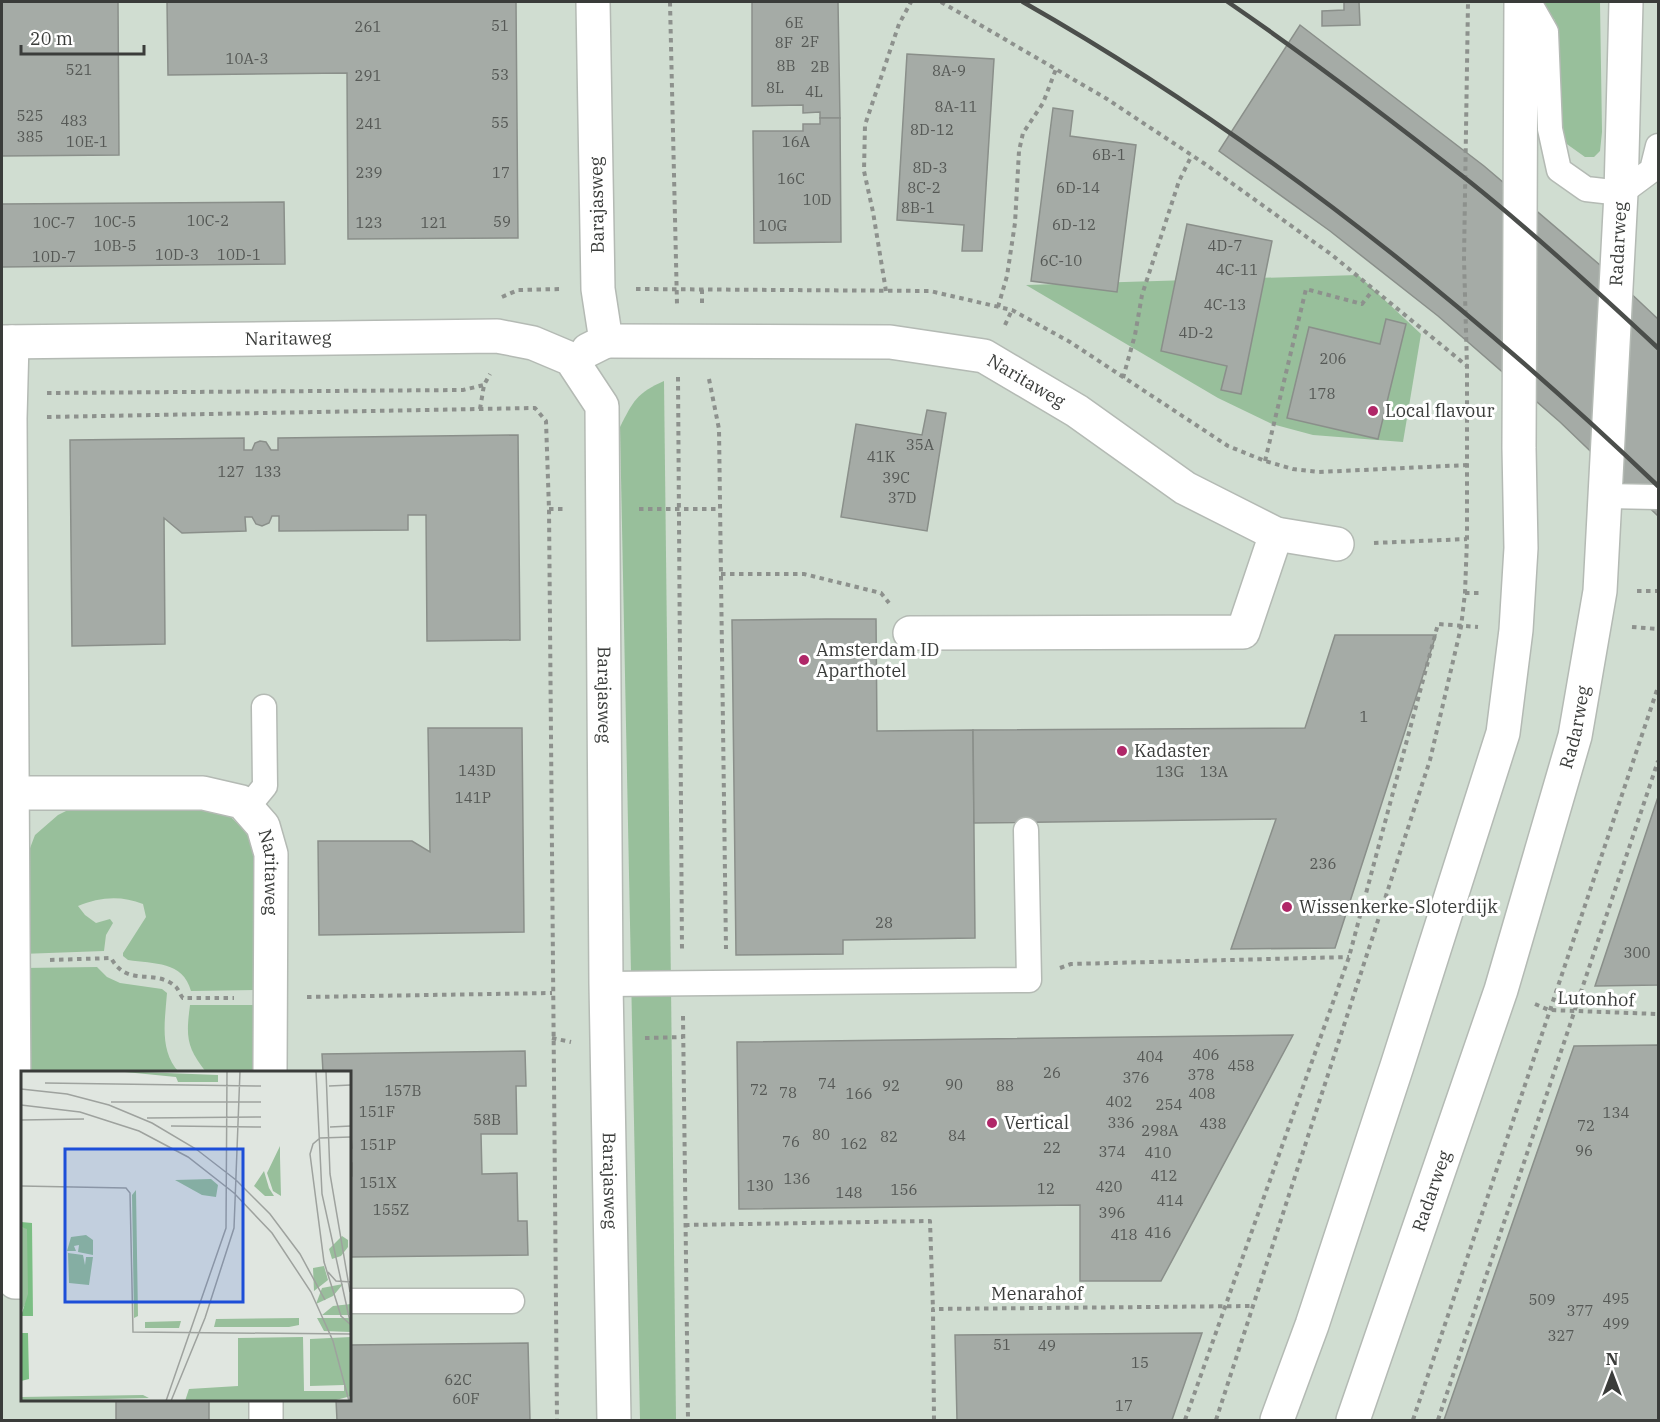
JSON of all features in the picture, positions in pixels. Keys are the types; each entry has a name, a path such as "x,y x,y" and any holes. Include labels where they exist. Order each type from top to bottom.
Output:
{"street":[{"name":"Barajasweg","path":"593,2 598,289 606,341"},
{"path":"1277,1420 1312,1325 1503,733 1516,630 1521,548 1519,448 1521,2"},
{"name":"Radarweg","path":"1353,1420 1501,990 1575,736 1600,591 1621,193 1626,2"},
{"name":"Naritaweg","path":"7,342 497,336 533,343 571,359"},
{"name":"Naritaweg","path":"606,341 890,342 984,356 1077,411 1185,488 1276,534 1337,544"},
{"path":"571,359 606,341"},
{"path":"7,342 11,405 15,1282 21,1282"},
{"name":"Barajasweg","path":"571,359 602,406 606,984 614,1420"},
{"path":"910,633 1243,632 1276,534"},
{"name":"Naritaweg","path":"13,793 203,793 242,802 263,825 271,854 270,1071"},
{"path":"266,1401 266,1420"}],"lane":[{"path":"1529,2 1546,32 1550,129 1559,170 1586,189 1621,193 1652,171 1659,146"},
{"path":"1605,496 1659,497"},
{"path":"247,808 265,786 264,707"},
{"path":"606,984 1029,980 1026,830"},
{"path":"351,1300 512,1300"}],"path":[{"path":"670,2 678,273 689,342 682,982 688,1420"},
{"path":"886,291 878,233 864,171 865,125 899,24 911,2"},
{"path":"941,2 1107,99 1192,155 1332,255 1467,367"},
{"path":"1216,1420 1430,760 1461,627 1465,593 1468,465 1464,260 1468,2"},
{"path":"998,307 1008,276 1016,223 1019,151 1023,133 1043,103 1056,69"},
{"path":"1124,378 1142,295 1179,181 1192,155"},
{"path":"1265,461 1306,289 1362,304 1373,290"},
{"path":"689,342 719,429 726,983"},
{"path":"11,405 463,390 484,385 480,409"},
{"path":"11,405 535,408 546,421 549,509 557,1420"},
{"path":"1337,544 1467,539"},
{"path":"721,574 804,574 881,593 910,633"},
{"path":"1185,1420 1349,957 1438,624"},
{"path":"1413,1420 1659,687"},
{"path":"1438,1420 1659,761"},
{"path":"1029,980 1071,964 1349,957"},
{"path":"12,960 111,958 117,969 127,975 162,980 175,986 183,998 552,993"},
{"name":"Lutonhof","path":"1501,990 1549,1010 1659,1014"},
{"path":"686,1225 930,1221 934,1420"},
{"name":"Menarahof","path":"933,1309 1253,1306"}],"shaded area":[{"path":"2,2 1658,2 1658,1420 2,1420"}],"green space":[{"path":"1541,2 1600,2 1602,132 1600,151 1594,157 1585,157 1564,142 1558,125 1555,20 1541,10"},
{"path":"1358,275 1421,334 1403,442 1313,435 1272,424 1218,398 1026,285"},
{"path":"664,381 676,1420 640,1420 620,427 637,399"},
{"path":"82,803 221,809 241,827 255,849 260,990 191,991 187,981 174,969 128,960 123,953 146,917 143,904 127,899 102,899 78,906 96,923 110,919 113,923 106,935 104,951 21,954 21,872 35,835 58,815"},
{"path":"97,967 107,977 120,983 162,989 167,993 166,1045 168,1055 178,1071 23,1071 23,968"},
{"path":"190,1005 260,1005 260,1071 205,1071 191,1048 188,1025"}],"building":[{"path":"2,2 118,2 119,155 2,156"},
{"path":"167,2 516,2 518,238 348,239 347,73 168,75"},
{"path":"752,2 838,2 840,118 820,118 820,112 803,113 803,105 752,106"},
{"path":"1344,2 1359,2 1360,25 1322,26 1322,11 1344,10"},
{"path":"1300,25 1484,166 1607,271 1658,319 1658,516 1560,422 1438,316 1330,231 1219,151"},
{"path":"907,54 994,59 982,251 962,251 964,225 897,220"},
{"path":"1053,108 1073,111 1070,136 1136,145 1117,292 1031,281"},
{"path":"820,118 840,118 841,242 754,243 753,131 803,131 803,124 820,124"},
{"path":"284,202 285,264 2,267 2,204"},
{"path":"1187,224 1272,241 1241,394 1221,390 1227,366 1161,351"},
{"path":"1386,319 1406,324 1378,439 1287,418 1309,327 1380,344"},
{"path":"927,410 946,413 927,531 841,517 856,424 922,435"},
{"path":"518,435 520,640 427,641 426,515 408,515 408,530 280,531 279,516 272,516 269,523 262,526 256,524 252,517 245,517 246,531 182,533 164,518 165,644 72,646 70,440 244,438 244,450 252,450 255,443 260,441 266,442 271,450 278,450 278,438"},
{"path":"876,619 877,731 973,730 975,938 843,940 843,954 736,955 732,620"},
{"path":"1335,635 1436,635 1335,948 1231,949 1276,819 974,823 973,730 1305,728"},
{"path":"428,728 522,728 524,932 319,935 318,841 412,841 430,852"},
{"path":"1658,797 1658,985 1595,986"},
{"name":"Vertical","path":"1293,1035 1161,1281 1080,1281 1080,1205 739,1209 737,1042"},
{"path":"1658,1045 1658,1420 1444,1420 1574,1046"},
{"path":"525,1051 526,1086 516,1086 517,1134 481,1134 482,1174 517,1173 518,1221 527,1221 528,1255 351,1257 351,1071 323,1071 322,1054"},
{"path":"1202,1333 1172,1420 957,1420 955,1335"},
{"path":"528,1343 530,1420 337,1420 336,1401 351,1401 351,1345"},
{"path":"116,1401 209,1401 209,1420 116,1420"}],"railway":[{"path":"1023,2 1109,53 1193,107 1355,224 1510,351 1658,486"},
{"path":"1228,2 1290,45 1470,182 1566,263 1658,348"}],"place":[{"name":"Local flavour","path":"1373,411"},
{"name":"Amsterdam ID Aparthotel","path":"804,660"},
{"name":"Kadaster","path":"1122,751"},
{"name":"Wissenkerke-Sloterdijk","path":"1287,907"},
{"name":"Vertical","path":"992,1123"}]}
